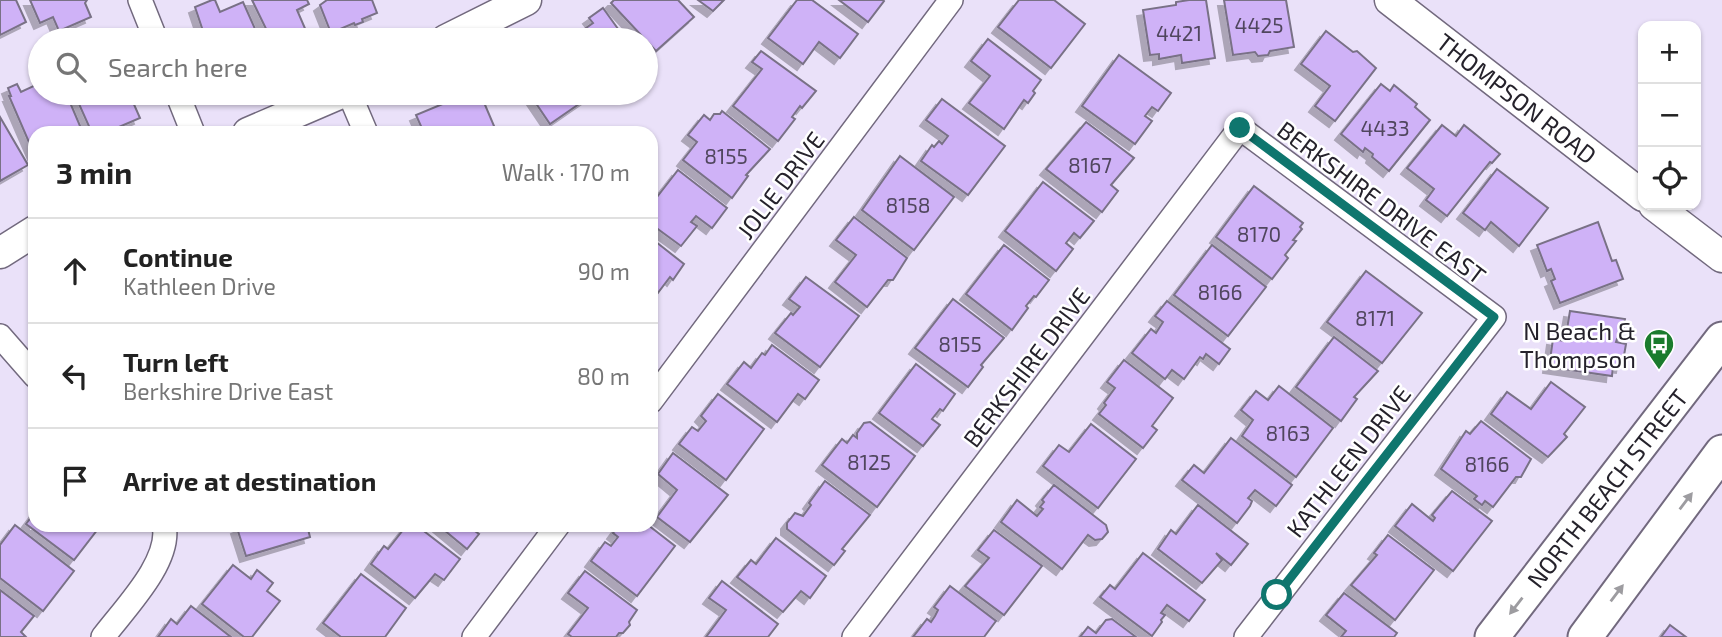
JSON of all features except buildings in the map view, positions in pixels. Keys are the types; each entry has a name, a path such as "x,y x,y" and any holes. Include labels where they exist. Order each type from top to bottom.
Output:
{"main road":[{"name":"NORTH BEACH STREET","path":"1492,637 1722,339"},
{"path":"1585,637 1722,452"}],"street":[{"path":"141,0 152,28"},
{"path":"470,28 526,0"},
{"name":"JOLIE DRIVE","path":"658,392 951,0"},
{"name":"THOMPSON ROAD","path":"1390,0 1638,192"},
{"path":"182,105 190,126"},
{"path":"264,126 313,105"},
{"path":"354,105 363,126"},
{"name":"BERKSHIRE DRIVE EAST","path":"1240,128 1494,317"},
{"name":"BERKSHIRE DRIVE","path":"854,637 1240,128"},
{"path":"1661,210 1722,257"},
{"path":"0,253 28,235"},
{"name":"KATHLEEN DRIVE","path":"1245,637 1494,317"},
{"path":"0,336 28,368"},
{"path":"103,637 157,562 163,550 165,532"},
{"path":"474,637 553,532"}],"place":[{"name":"N Beach & Thompson","path":"1659,371"}],"route":[{"path":"1240,128 1494,317 1277,595"}]}
